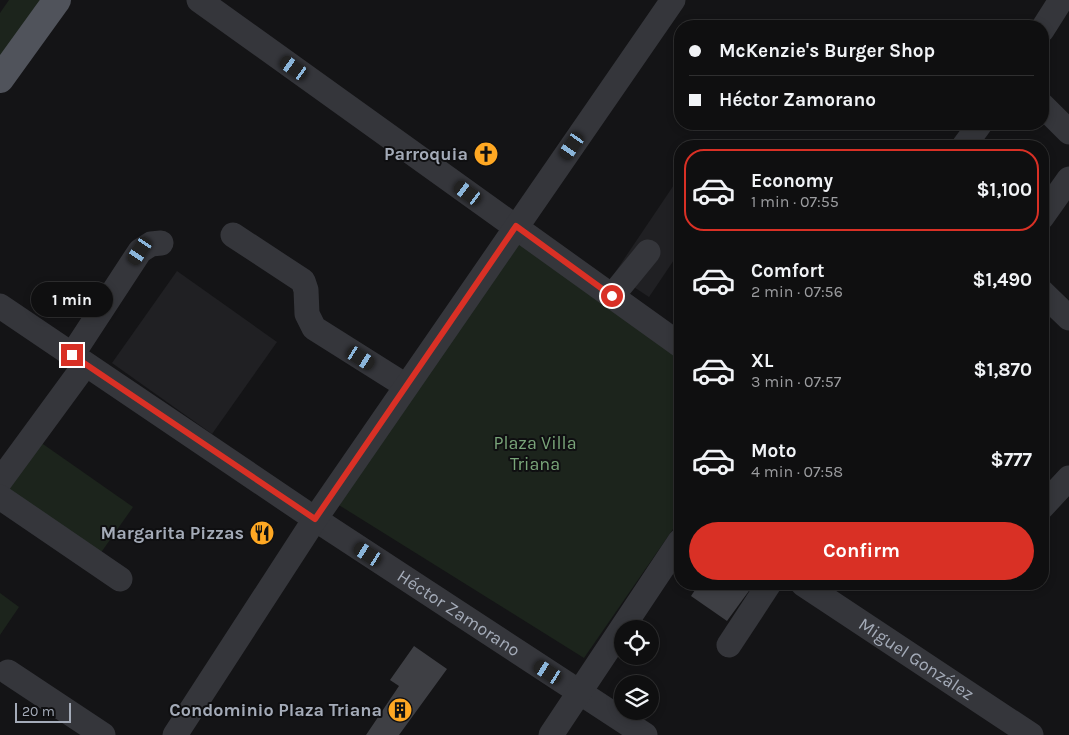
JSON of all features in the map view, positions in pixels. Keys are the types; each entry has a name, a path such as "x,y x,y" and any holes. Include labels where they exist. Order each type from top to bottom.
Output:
{"main road":[{"path":"0,79 57,0"}],"street":[{"path":"199,0 674,341"},
{"path":"174,735 315,519 673,0"},
{"path":"1048,20 1061,0"},
{"path":"1049,112 1069,132"},
{"path":"1049,207 1069,179"},
{"path":"233,235 302,281 306,290 307,314 314,328 406,386"},
{"path":"0,481 78,360 140,251 151,244 161,243"},
{"path":"612,296 648,252"},
{"path":"1049,299 1069,318"},
{"name":"Héctor Zamorano","path":"0,306 315,519 645,735"},
{"path":"1049,499 1069,478"},
{"path":"0,497 120,579"},
{"path":"551,735 674,550"},
{"path":"729,645 765,590"},
{"name":"Miguel González","path":"812,590 1022,733"},
{"path":"8,672 103,735"}],"shaded area":[{"path":"674,185 674,260 649,297 614,274"},
{"path":"177,271 277,342 212,434 112,363"}],"green space":[{"path":"9,0 49,0 0,72 0,13"},
{"name":"Plaza Villa Triana","path":"501,230 674,354 674,528 584,658 334,502"},
{"path":"40,442 133,507 100,554 6,489"},
{"path":"0,593 19,607 0,635"}],"building":[{"path":"695,590 750,590 727,621 691,596"},
{"name":"Condominio Plaza Triana","path":"414,646 447,669 399,735 366,735 399,686 390,680"}],"place":[{"name":"Parroquia","path":"486,154"},
{"name":"Margarita Pizzas","path":"262,533"},
{"name":"Condominio Plaza Triana","path":"400,710"}],"route":[{"path":"72,355 315,519 516,226 612,296"}]}
